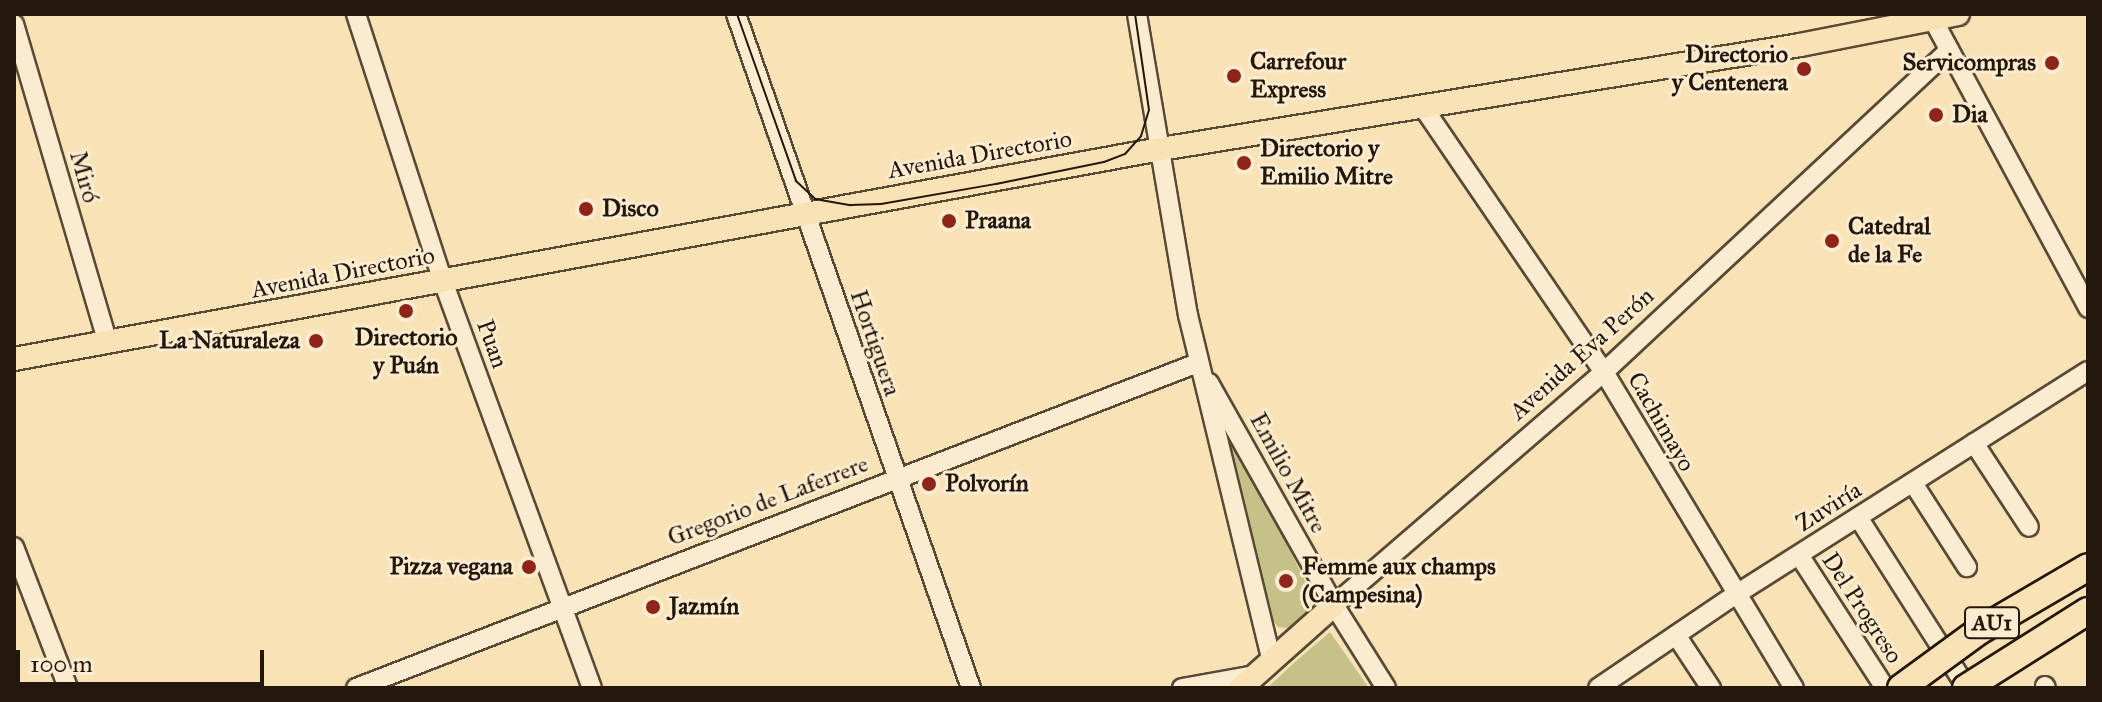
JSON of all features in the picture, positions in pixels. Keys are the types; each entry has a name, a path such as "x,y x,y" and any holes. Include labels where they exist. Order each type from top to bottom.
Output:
{"highway":[{"name":"AU1","path":"1901,688 1979,631 2088,567"},
{"name":"AU1","path":"1966,688 2088,611"}],"main road":[{"name":"Avenida Directorio","path":"14,359 1161,149 1800,45 1932,16 1958,14"},
{"name":"Avenida Eva Perón","path":"1256,675 1334,605"}],"street":[{"name":"Puan","path":"356,14 443,281 592,688"},
{"name":"Hortiguera","path":"736,14 971,688"},
{"name":"Emilio Mitre","path":"1137,14 1175,250 1256,675"},
{"path":"1932,16 2088,308"},
{"name":"Miró","path":"14,24 108,343"},
{"name":"Avenida Eva Perón","path":"1334,605 1604,372 1949,50"},
{"name":"Cachimayo","path":"1423,107 1604,372 1735,595 1794,688"},
{"name":"Emilio Mitre","path":"1198,363 1334,605 1386,688"},
{"name":"Gregorio de Laferrere","path":"356,688 1198,363"},
{"name":"Zuviría","path":"1598,688 1624,680 1676,635 1735,595 2088,371"},
{"path":"1974,443 2029,527"},
{"path":"1913,483 1967,567"},
{"path":"1858,517 1966,688"},
{"path":"14,547 68,688"},
{"name":"Del Progreso","path":"1799,555 1885,688"},
{"path":"1676,635 1711,688"},
{"path":"1182,688 1256,675"}],"shaded area":[{"path":"1210,389 1312,595 1310,612 1288,628 1278,627 1270,617"},
{"path":"1330,632 1369,688 1267,688 1296,661"}],"tram line":[{"path":"737,14 796,181 815,199 850,205 881,204 996,184 1104,162 1125,154 1141,136 1149,110 1135,14"}],"place":[{"name":"Servicompras","path":"2052,63"},
{"name":"Directorio y Centenera","path":"1804,69"},
{"name":"Carrefour Express","path":"1234,76"},
{"name":"Dia","path":"1936,115"},
{"name":"Directorio y Emilio Mitre","path":"1244,163"},
{"name":"Disco","path":"586,209"},
{"name":"Praana","path":"949,221"},
{"name":"Catedral de la Fe","path":"1832,241"},
{"name":"Directorio y Puán","path":"406,311"},
{"name":"La Naturaleza","path":"316,341"},
{"name":"Polvorín","path":"929,484"},
{"name":"Pizza vegana","path":"529,567"},
{"name":"Femme aux champs (Campesina)","path":"1286,581"},
{"name":"Jazmín","path":"653,607"}]}
